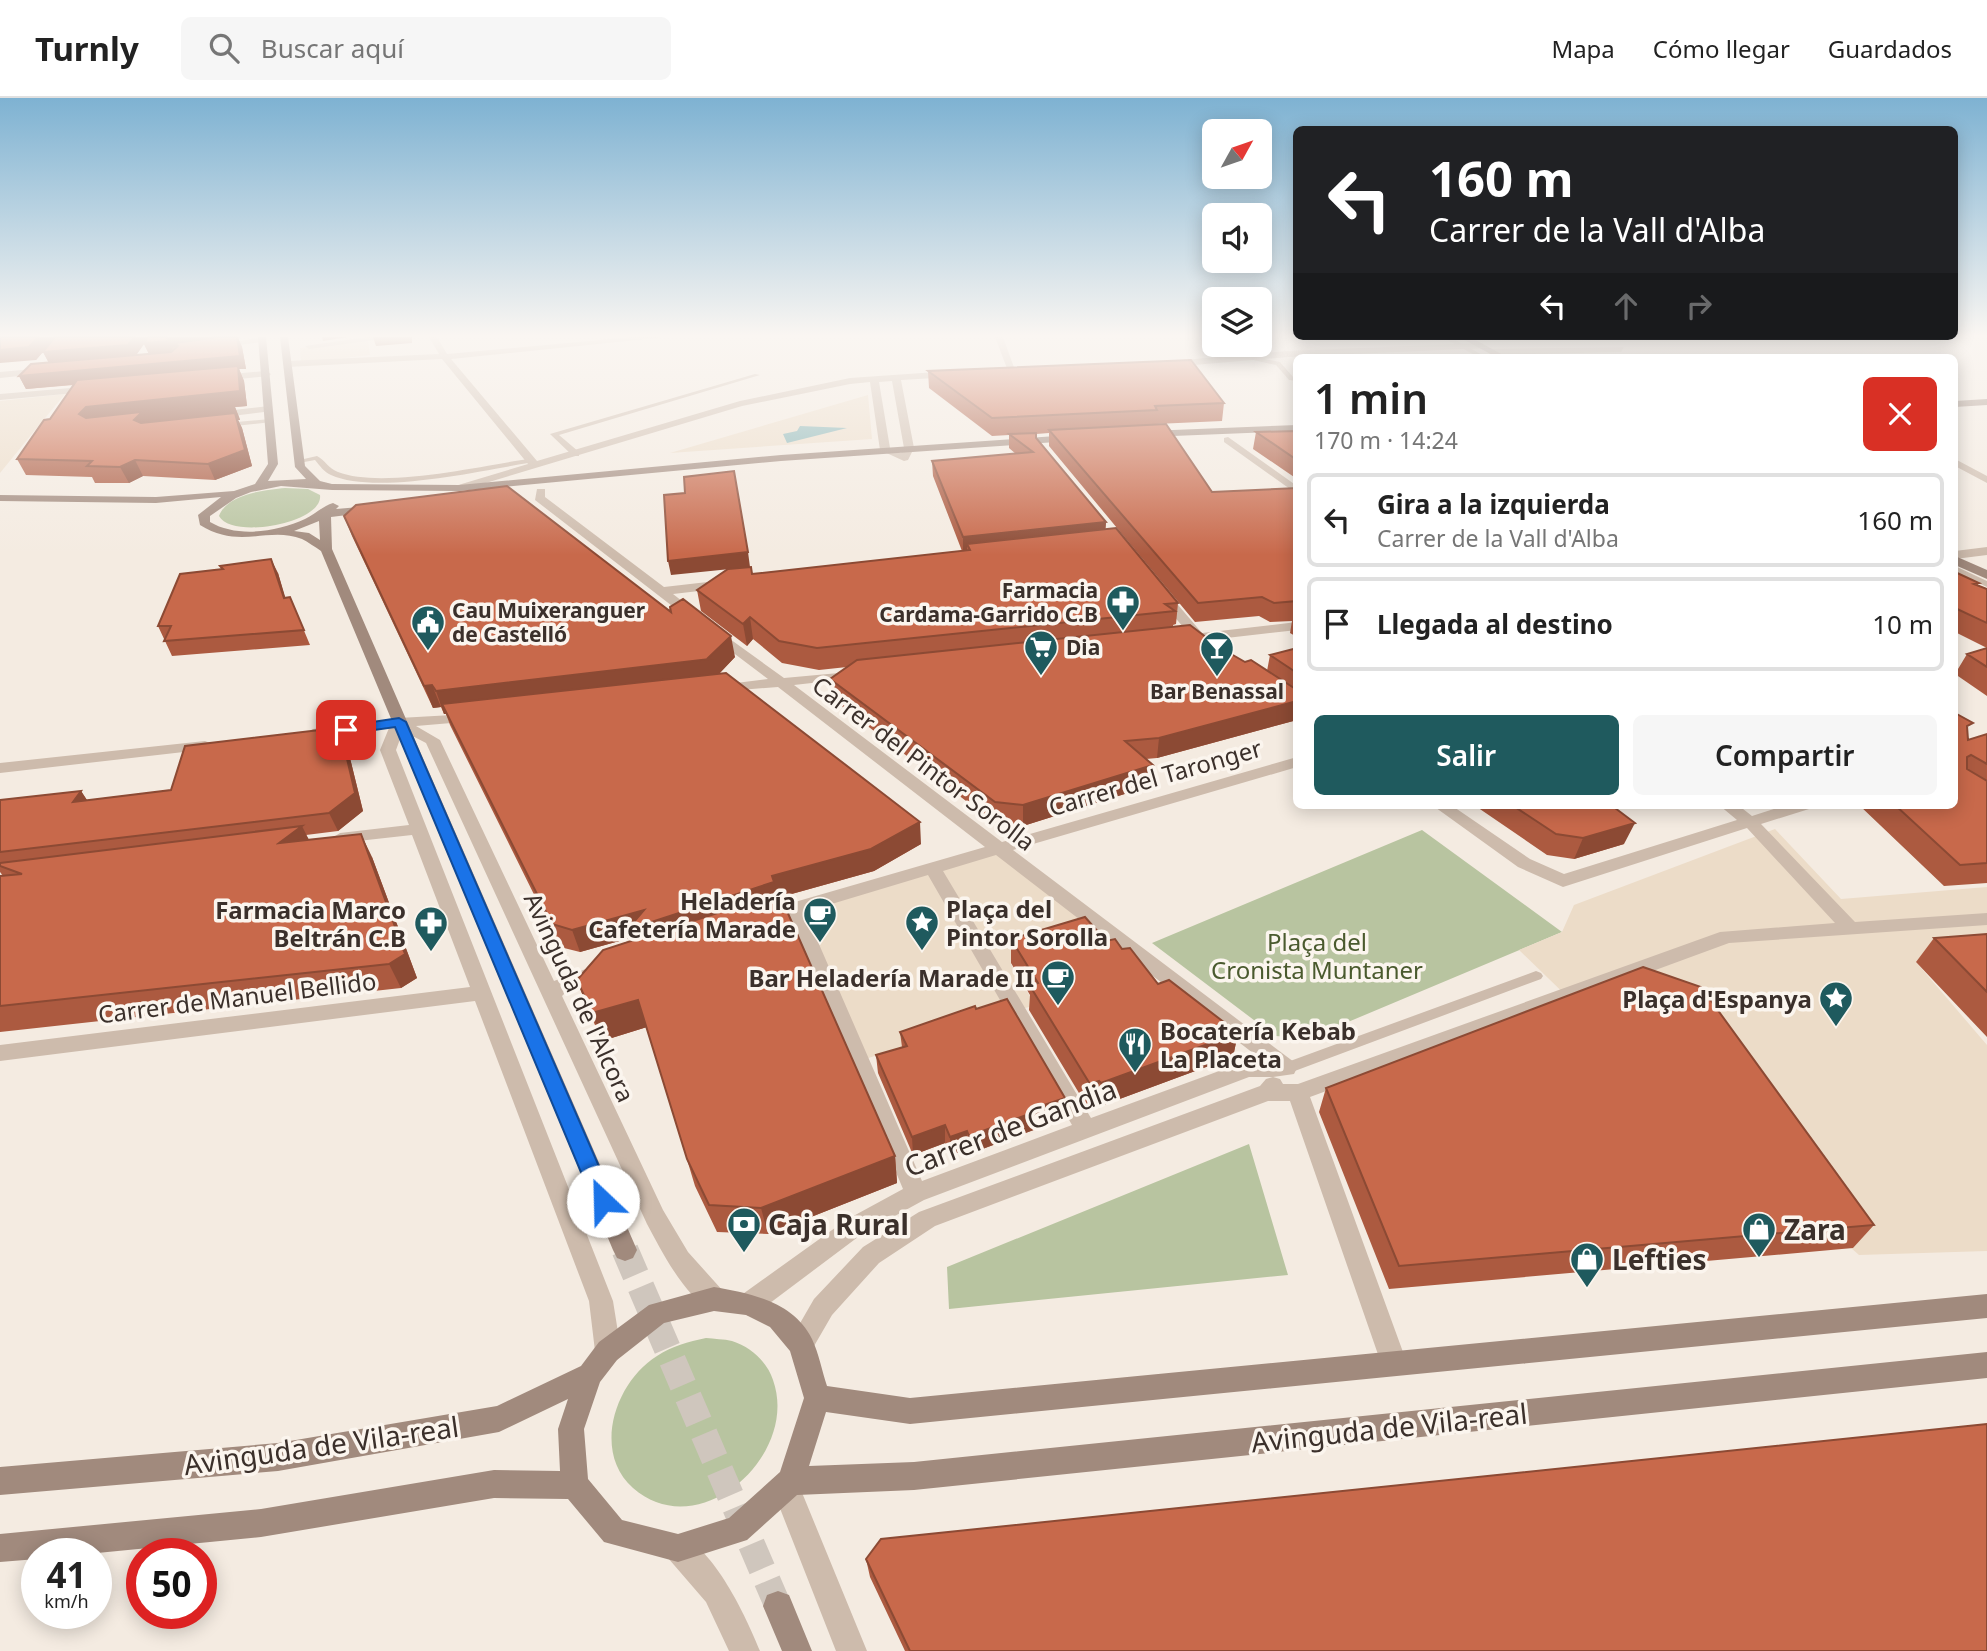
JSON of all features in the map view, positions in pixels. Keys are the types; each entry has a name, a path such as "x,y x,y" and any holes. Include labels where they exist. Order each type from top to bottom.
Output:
{"main road":[{"path":"260,486 273,464 269,409"},
{"path":"293,409 300,467 316,483"},
{"path":"1958,412 1987,411"},
{"path":"1134,435 1293,428"},
{"path":"1148,444 1293,437"},
{"path":"377,508 326,514 304,524 250,535 226,534 211,530 204,523 204,515 217,503 260,486 289,482 316,483 332,487 540,486 906,453 1081,442"},
{"path":"442,501 540,486 885,450 906,453"},
{"path":"332,487 339,499 326,514 326,549 625,1250"},
{"path":"0,498 156,500 240,492"},
{"path":"156,500 183,506 204,515"},
{"path":"278,531 305,536 326,549"},
{"path":"1958,561 1987,575"},
{"path":"714,1299 749,1304 779,1320 801,1344 817,1398 788,1485 737,1530 678,1548 614,1532 575,1485 570,1429 590,1375 608,1350 658,1313 714,1299"},
{"path":"817,1398 910,1411 1987,1306"},
{"name":"Avinguda de Vila-real","path":"788,1485 914,1476 1987,1365"},
{"name":"Avinguda de Vila-real","path":"0,1481 278,1457 499,1419 590,1375"},
{"path":"0,1548 261,1523 494,1484 575,1485"},
{"path":"778,1606 797,1651"}],"street":[{"path":"487,409 531,463"},
{"path":"459,488 531,463 576,454 722,409"},
{"path":"879,409 885,450"},
{"path":"900,409 906,453"},
{"path":"202,417 270,415"},
{"path":"1228,440 1293,488"},
{"path":"531,463 527,475 540,486"},
{"path":"1958,464 1987,480"},
{"name":"Carrer del Pintor Sorolla","path":"540,486 539,498 1287,1068"},
{"path":"1958,555 1987,551"},
{"path":"661,591 741,582"},
{"path":"1958,583 1987,596"},
{"path":"1153,584 1197,637 1219,653"},
{"path":"1173,640 1293,626"},
{"path":"702,691 872,672"},
{"path":"291,736 399,722 432,722 486,716"},
{"path":"399,722 388,750 601,1301 608,1350"},
{"name":"Avinguda de l'Alcora","path":"399,722 432,740 655,1217 680,1261 714,1299"},
{"path":"0,768 222,744"},
{"name":"Carrer del Taronger","path":"754,921 1293,763"},
{"path":"1446,809 1524,863 1563,881 1791,809"},
{"path":"1732,809 1751,823 1851,929"},
{"path":"319,841 417,829"},
{"path":"933,867 1086,1130"},
{"path":"794,908 916,1193"},
{"path":"801,1344 823,1307 871,1255 927,1219 1267,1092 1298,1093 1727,937 1987,919"},
{"path":"550,996 560,986 622,964"},
{"name":"Carrer de Manuel Bellido","path":"0,1053 480,993"},
{"path":"1267,1092 1287,1068"},
{"name":"Carrer de Gandia","path":"749,1304 854,1227 916,1193 1248,1069 1287,1068"},
{"path":"1298,1093 1394,1363"},
{"path":"788,1485 829,1600 852,1651"},
{"path":"678,1548 716,1592 745,1651"}],"lane":[{"path":"576,454 554,434 637,409"},
{"path":"210,427 270,415"},
{"path":"299,461 317,458 332,473 364,480 408,478 531,463"},
{"path":"1958,570 1987,584"},
{"path":"1958,576 1987,590"},
{"path":"1287,1068 1536,976"}],"green space":[{"path":"285,488 308,489 320,495 317,505 308,513 276,525 241,527 227,523 219,516 230,503 247,494"},
{"name":"Plaça del Cronista Muntaner","path":"1422,830 1562,932 1310,1038 1275,1036 1152,943"},
{"path":"1249,1144 1288,1275 949,1309 947,1267"},
{"path":"706,1338 729,1340 739,1344 752,1351 767,1367 773,1380 777,1409 772,1437 758,1462 738,1484 713,1499 687,1506 659,1503 633,1488 621,1473 614,1456 614,1418 620,1400 642,1368 668,1350"}],"shaded area":[{"path":"0,409 52,409 31,435 0,473"},
{"path":"819,409 869,409 872,439 670,453"},
{"name":"Plaça d'Espanya","path":"1775,829 1841,899 1987,887 1987,957 1916,962 1987,1045 1987,1251 1859,1255 1581,1010 1519,950 1562,932 1574,905"},
{"name":"Plaça del Pintor Sorolla","path":"998,848 1110,934 1011,964 1035,1005 859,1061 781,912"}],"water":[{"path":"800,426 847,428 787,443 783,434 797,431"}],"building":[{"path":"57,409 84,409 79,414 86,418 182,409 140,414 134,420 141,423 235,413 245,450 208,464 135,460 120,467 87,466 92,461 17,459 44,420 50,419"},
{"path":"980,409 1157,410 992,418"},
{"path":"1166,424 1212,492 1293,488 1293,601 1274,603 1262,597 1198,603 1049,430"},
{"path":"1293,431 1293,457 1256,432"},
{"path":"1036,433 1036,438 1106,522 963,537 932,461 1033,452 1009,434"},
{"path":"734,471 748,552 668,561 664,495 685,493 684,477"},
{"path":"507,486 671,612 670,607 683,599 731,636 708,658 710,659 436,691 432,685 424,686 344,516 356,505"},
{"path":"1116,528 1178,603 1165,604 1175,611 817,648 779,641 750,617 743,624 697,590 728,569 751,567 752,574 970,550 967,544"},
{"path":"271,559 284,598 290,597 304,630 164,641 171,626 158,626 180,574"},
{"path":"1958,573 1987,589 1987,623 1958,609"},
{"path":"1190,625 1219,647 1245,662 1251,660 1293,687 1293,702 1159,738 1125,741 1153,765 1023,805 995,802 830,679 857,660"},
{"path":"1987,648 1987,667 1967,654"},
{"path":"1293,649 1293,670 1270,655"},
{"path":"726,673 920,822 871,849 772,876 774,882 627,930 644,910 572,930 552,924 442,704"},
{"path":"1958,715 1973,723 1967,726 1968,740 1987,734 1987,764 1971,755 1967,757 1967,769 1987,781 1987,863 1960,865 1899,809 1958,809"},
{"path":"328,729 341,733 355,793 329,813 0,852 0,800 81,791 73,802 171,790 185,746"},
{"path":"1518,809 1616,809 1635,823 1583,838 1556,834"},
{"path":"302,826 279,843 361,834 405,954 389,964 0,1006 0,876 22,874 0,866 0,863"},
{"path":"779,893 895,1156 761,1208 709,1205 687,1159 638,1000 592,1013 577,980 603,950"},
{"path":"1085,917 1106,941 1115,939 1122,949 1130,948 1158,984 1169,980 1238,1033 1101,1083 1099,1081 1090,1084 1030,986 1038,983 1011,939"},
{"path":"1987,934 1987,992 1934,938"},
{"path":"1643,967 1701,987 1874,1225 1399,1266 1326,1088"},
{"path":"1007,999 1065,1098 969,1136 967,1131 950,1137 945,1125 912,1137 876,1055 907,1046 900,1032 975,1006 976,1009"},
{"path":"1987,1424 1987,1651 910,1651 866,1559 881,1539"}],"tunnel":[{"path":"625,1250 778,1606"}],"place":[{"name":"Farmacia Cardama-Garrido C.B","path":"1123,632"},
{"name":"Cau Muixeranguer de Castelló","path":"428,652"},
{"name":"Dia","path":"1041,677"},
{"name":"Bar Benassal","path":"1217,678"},
{"name":"Heladería Cafetería Marade","path":"820,944"},
{"name":"Plaça del Pintor Sorolla","path":"922,952"},
{"name":"Farmacia Marco Beltrán C.B","path":"431,953"},
{"name":"Bar Heladería Marade II","path":"1058,1007"},
{"name":"Plaça d'Espanya","path":"1836,1028"},
{"name":"Bocatería Kebab La Placeta","path":"1135,1074"},
{"name":"Caja Rural","path":"744,1254"},
{"name":"Zara","path":"1759,1259"},
{"name":"Lefties","path":"1587,1289"}],"route":[{"path":"346,730 399,722 603,1201"}]}
